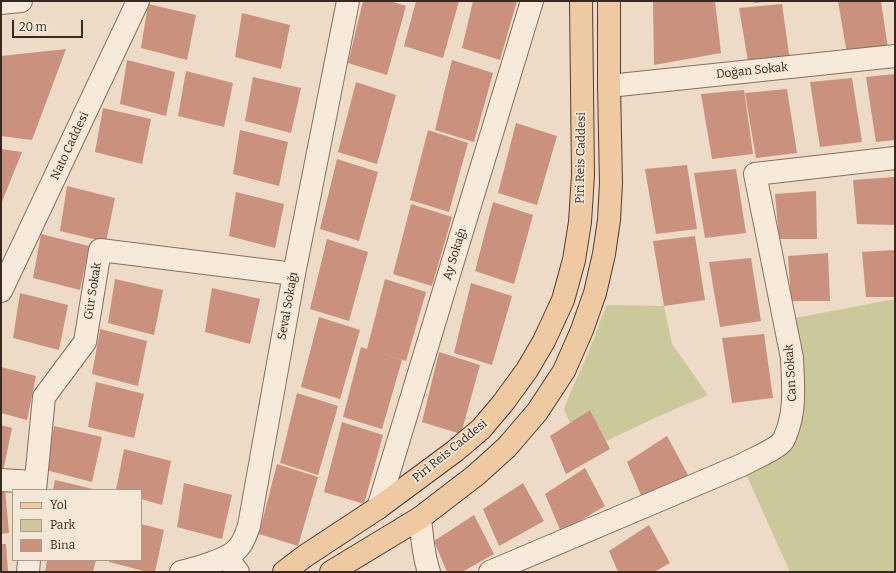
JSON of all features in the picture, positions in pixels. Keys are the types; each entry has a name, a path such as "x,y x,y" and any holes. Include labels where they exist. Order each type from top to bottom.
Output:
{"main road":[{"name":"Piri Reis Caddesi","path":"284,572 305,556 378,508 455,451 481,429 504,403 527,370 544,341 563,300 574,260 580,222 583,175 581,1"},
{"path":"340,570 420,518 476,475 507,447 538,412 564,371 582,330 595,293 604,254 609,220 611,183 609,1"}],"street":[{"path":"1,3 21,1"},
{"name":"Nato Caddesi","path":"1,291 138,1"},
{"name":"Seval Sokağı","path":"180,572 205,566 232,564 249,526 294,274 348,1"},
{"name":"Ay Sokağı","path":"378,508 532,1"},
{"name":"Doğan Sokak","path":"609,86 895,56"},
{"name":"Can Sokak","path":"490,572 742,464 775,448 783,442 792,413 794,389 792,358 755,174 895,158"},
{"name":"Gür Sokak","path":"35,486 44,397 85,342 100,250 294,274"},
{"path":"1,480 35,486"},
{"path":"420,518 423,546 430,572"},
{"path":"28,572 29,561"}],"green space":[{"path":"895,299 895,572 790,572 742,465 783,442 785,320"},
{"path":"607,305 664,306 672,344 708,395 606,441 590,410 570,423 564,409"}],"building":[{"path":"363,1 390,1 406,6 387,75 348,63"},
{"path":"416,1 459,1 443,58 404,46"},
{"path":"473,1 517,1 500,60 462,48"},
{"path":"653,1 715,1 721,53 654,65"},
{"path":"753,1 763,1 764,2 754,3"},
{"path":"838,1 881,1 888,49 847,54"},
{"path":"148,4 196,15 187,60 141,48"},
{"path":"782,4 791,68 750,73 739,8"},
{"path":"242,13 290,25 281,69 235,57"},
{"path":"66,49 32,140 1,136 1,56"},
{"path":"127,60 175,72 166,116 120,104"},
{"path":"452,60 493,73 474,142 435,130"},
{"path":"186,71 233,83 224,127 178,116"},
{"path":"895,74 895,140 876,142 866,77"},
{"path":"253,77 301,88 291,133 245,121"},
{"path":"852,78 862,142 820,147 810,82"},
{"path":"356,82 396,95 377,164 338,152"},
{"path":"787,89 797,153 756,158 745,93"},
{"path":"744,90 753,154 712,159 701,94"},
{"path":"103,108 151,119 142,164 95,152"},
{"path":"516,123 557,136 537,205 498,193"},
{"path":"240,130 288,142 279,186 233,174"},
{"path":"428,130 468,143 449,212 410,200"},
{"path":"1,149 22,152 1,204"},
{"path":"337,159 378,172 359,241 320,229"},
{"path":"687,165 697,229 656,234 645,169"},
{"path":"736,169 746,233 705,238 694,173"},
{"path":"894,177 895,225 857,224 853,180"},
{"path":"67,186 115,198 106,242 60,231"},
{"path":"816,191 817,239 779,239 775,194"},
{"path":"236,192 284,204 275,248 229,236"},
{"path":"493,202 533,215 514,284 475,271"},
{"path":"411,204 452,217 432,286 393,274"},
{"path":"41,234 89,246 80,290 33,278"},
{"path":"695,236 705,300 664,306 653,241"},
{"path":"327,239 368,252 349,321 310,309"},
{"path":"895,250 895,297 866,297 862,252"},
{"path":"828,253 830,301 791,301 788,256"},
{"path":"751,258 761,321 720,327 709,262"},
{"path":"115,279 163,290 154,335 108,323"},
{"path":"385,279 426,292 406,361 374,351 402,360 382,429 343,417 361,347 367,349"},
{"path":"471,283 512,296 492,365 454,353"},
{"path":"212,288 260,299 250,344 205,332"},
{"path":"20,293 68,305 59,350 13,338"},
{"path":"319,317 360,330 340,399 301,387"},
{"path":"100,329 147,341 138,386 92,374"},
{"path":"764,334 773,398 732,403 722,338"},
{"path":"439,352 480,365 461,434 422,422"},
{"path":"1,367 36,376 27,420 1,413"},
{"path":"96,382 144,394 134,438 88,427"},
{"path":"297,393 338,406 318,475 280,463"},
{"path":"590,410 610,449 566,474 550,436"},
{"path":"342,422 383,435 364,504 324,492"},
{"path":"1,425 12,428 3,472 1,472"},
{"path":"54,426 102,437 92,482 46,470"},
{"path":"667,436 688,475 643,500 627,462"},
{"path":"124,449 171,461 162,505 142,499 142,489 116,489"},
{"path":"277,464 318,477 298,546 259,534"},
{"path":"585,468 605,506 561,532 545,494"},
{"path":"55,480 93,489 53,489"},
{"path":"184,483 232,495 222,539 177,527"},
{"path":"523,483 544,521 499,546 483,509"},
{"path":"5,489 9,533 1,534 1,490"},
{"path":"474,515 494,554 462,572 447,572 434,541"},
{"path":"142,524 164,530 155,572 148,572 109,562 142,561"},
{"path":"649,525 670,563 654,572 618,572 609,551"},
{"path":"1,544 6,544 8,572 1,572"},
{"path":"47,561 96,561 93,572 45,572"}]}
